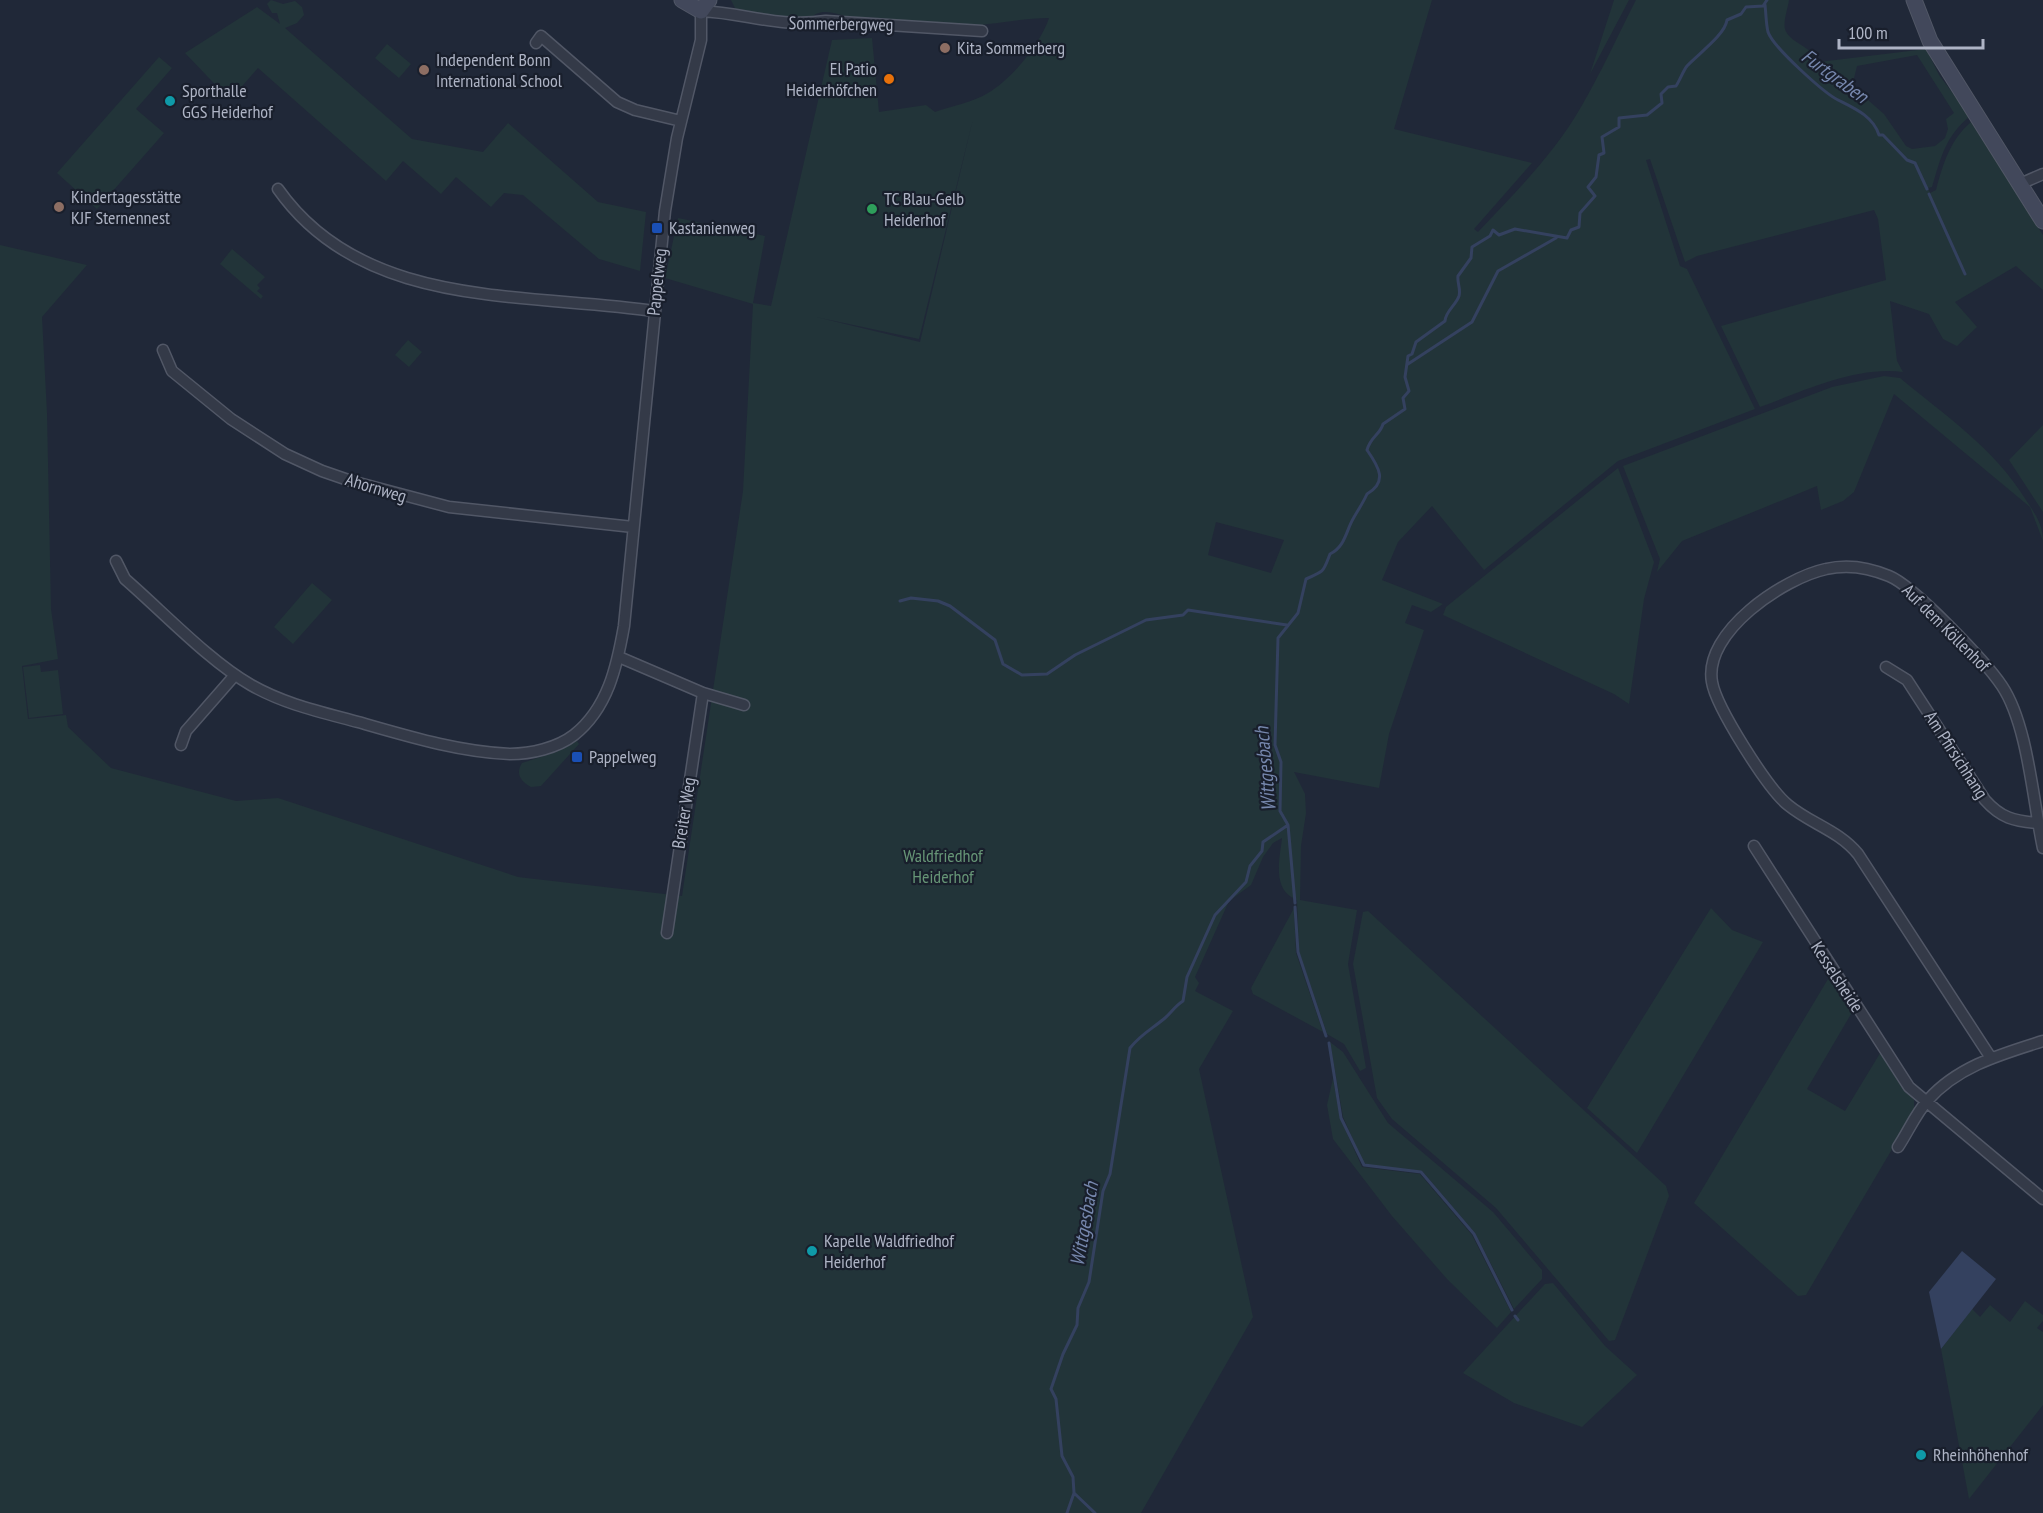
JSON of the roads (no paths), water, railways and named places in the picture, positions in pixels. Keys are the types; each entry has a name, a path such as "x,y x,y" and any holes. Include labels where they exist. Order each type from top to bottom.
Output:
{"street":[{"path":"682,0 705,6"},
{"path":"1914,0 1930,41 2043,221"},
{"name":"Sommerbergweg","path":"705,6 769,23 803,25 838,22 982,31"},
{"name":"Pappelweg","path":"116,561 125,579 235,675 292,704 396,733 458,747 508,754 547,748 573,736 591,719 608,689 619,657 665,210 681,121 701,40 705,6"},
{"path":"536,43 542,36 617,102 635,111 681,121"},
{"path":"2020,184 2043,174"},
{"path":"279,189 294,211 325,238 385,272 438,285 502,296 654,311"},
{"name":"Ahornweg","path":"163,350 172,371 231,419 285,454 342,478 449,507 633,527"},
{"name":"Auf dem Köllenhof","path":"1991,1058 1871,872 1850,844 1836,832 1788,805 1776,795 1722,709 1712,683 1718,645 1743,615 1802,578 1818,572 1857,567 1889,576 1903,583 1952,631 2003,687 2017,719 2043,848"},
{"path":"619,657 703,693 744,705"},
{"name":"Am Pfirsichhang","path":"1886,667 1907,680 1985,800 1997,814 2013,821 2037,823"},
{"path":"181,745 186,730 235,675"},
{"name":"Breiter Weg","path":"667,933 703,693"},
{"name":"Kesselsheide","path":"1754,846 1909,1088 2043,1199"},
{"path":"1898,1148 1926,1102 1955,1076 1991,1058 2043,1041"}],"water":[{"path":"1962,1251 1996,1279 1941,1349 1929,1292"}],"waterway":[{"name":"Wittgesbach","path":"1067,1513 1074,1493 1073,1477 1062,1456 1056,1399 1051,1389 1063,1354 1077,1325 1078,1308 1089,1282 1103,1191 1110,1174 1130,1048 1183,1001 1187,977 1215,915 1246,882 1250,866 1262,851 1263,842 1288,825 1280,811 1281,762 1275,745 1278,638 1298,613 1306,579 1322,570 1330,554 1342,543 1367,494 1378,484 1378,468 1367,450 1383,424 1405,409 1403,398 1409,391 1405,377 1408,356 1412,354 1416,342 1445,321 1459,296 1458,276 1471,258 1472,247 1490,236 1493,230 1499,235 1515,229 1567,238 1571,230 1579,227 1580,213 1595,196 1588,187 1596,177 1599,155 1604,153 1602,137 1619,127 1619,118 1647,115 1662,103 1661,94 1668,87 1676,86 1687,66 1716,38 1727,20 1741,14 1746,7 1763,6 1767,0"},
{"name":"Furtgraben","path":"1765,5 1768,32 1779,48 1822,89 1868,118 1879,135 1883,135 1907,160 1915,163 1927,189"},
{"name":"Furtgraben","path":"1929,194 1965,274"},
{"name":"Wittgesbach","path":"1408,364 1472,322 1498,271 1556,238"},
{"path":"900,601 911,598 938,601 950,606 995,640 1003,664 1022,675 1047,674 1075,655 1146,620 1183,615 1188,610 1287,625"},
{"path":"1288,825 1295,903"},
{"path":"1295,907 1298,952 1326,1036"},
{"path":"1329,1043 1341,1118 1364,1165 1421,1172 1474,1234 1512,1310"},
{"path":"1515,1316 1518,1320"},
{"path":"1074,1493 1095,1513"}],"place":[{"name":"Kita Sommerberg","path":"945,48"},
{"name":"Independent Bonn International School","path":"424,70"},
{"name":"El Patio Heiderhöfchen","path":"889,79"},
{"name":"Sporthalle GGS Heiderhof","path":"170,101"},
{"name":"Kindertagesstätte KJF Sternennest","path":"59,207"},
{"name":"TC Blau-Gelb Heiderhof","path":"872,209"},
{"name":"Kastanienweg","path":"657,228"},
{"name":"Pappelweg","path":"577,757"},
{"name":"Kapelle Waldfriedhof Heiderhof","path":"812,1251"},
{"name":"Rheinhöhenhof","path":"1921,1455"}],"park label":[{"name":"Waldfriedhof Heiderhof","path":"943,866"}]}
